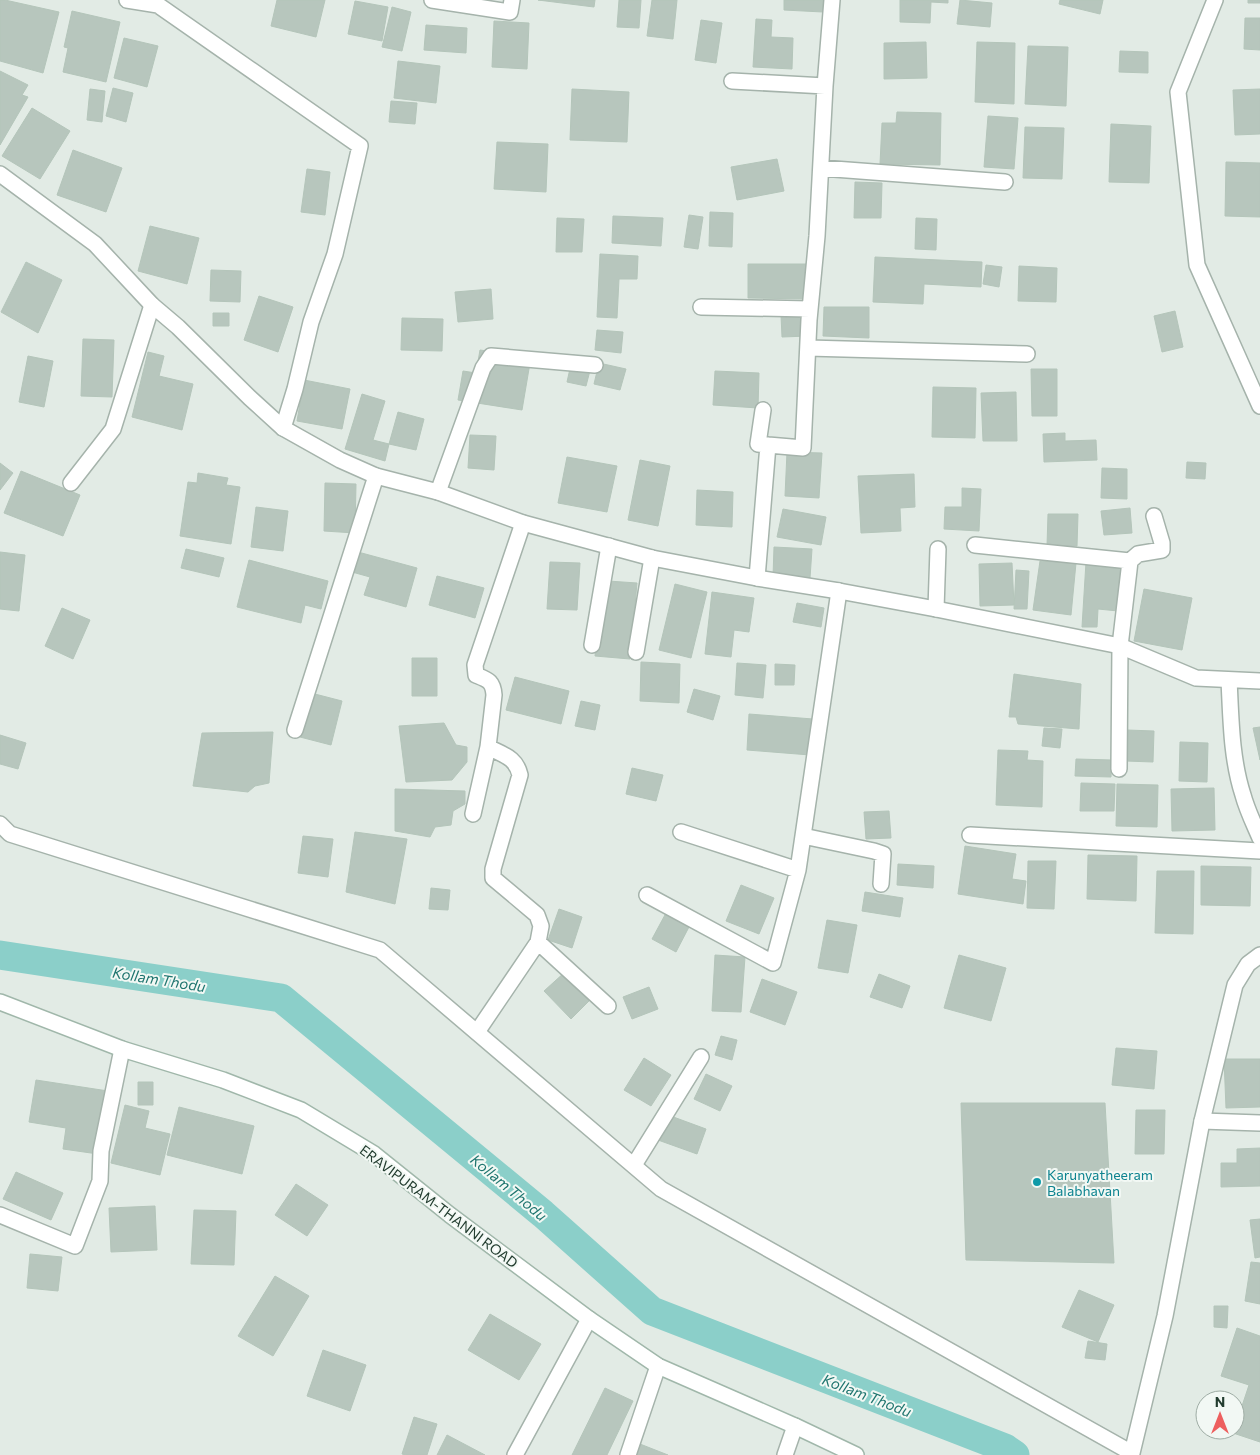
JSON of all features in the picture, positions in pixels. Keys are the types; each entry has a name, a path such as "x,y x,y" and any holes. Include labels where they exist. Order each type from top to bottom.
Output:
{"street":[{"path":"127,0 158,5 360,146 335,254 311,322 295,390 283,428"},
{"path":"432,0 510,12 512,0"},
{"path":"763,410 758,444 803,448 810,309 817,236 825,86 832,0"},
{"path":"1215,0 1178,92 1197,265 1260,406"},
{"path":"732,81 825,86"},
{"path":"821,168 1005,182"},
{"path":"0,174 95,244 152,305 178,327 283,428 340,460 376,476 438,492 523,523 652,558 936,608 1120,646 1196,678 1260,681"},
{"path":"71,483 113,429 152,305"},
{"path":"701,307 810,309"},
{"path":"808,348 1027,354"},
{"path":"438,492 483,368 491,356 595,365"},
{"path":"757,578 768,445"},
{"path":"295,730 376,476"},
{"path":"1119,770 1120,646 1130,561 1138,554 1162,550 1162,543 1154,516"},
{"path":"473,814 488,747 494,695 494,686 476,675 475,665 523,523"},
{"path":"592,645 609,546"},
{"path":"975,546 1130,561"},
{"path":"936,608 938,549"},
{"path":"636,652 652,558"},
{"path":"647,895 773,963 798,870 839,591"},
{"path":"1229,680 1237,772 1242,794 1260,838"},
{"path":"477,1032 538,942 541,926 537,915 494,878 494,869 520,775 514,760 488,747"},
{"path":"0,824 10,834 380,950 661,1189 1133,1454 1165,1316 1202,1121 1235,985 1248,964 1260,955"},
{"path":"681,832 798,870"},
{"path":"970,835 1260,851"},
{"path":"803,836 883,854 881,884"},
{"path":"538,942 608,1006"},
{"name":"ERAVIPURAM-THANNI ROAD","path":"0,1002 122,1048 223,1080 301,1110 374,1154 450,1215 589,1319 658,1366 856,1455"},
{"path":"0,1215 75,1246 100,1181 101,1151 122,1048"},
{"path":"634,1165 701,1057"},
{"path":"1202,1121 1260,1123"},
{"path":"515,1455 589,1319"},
{"path":"628,1455 658,1366"},
{"path":"785,1455 795,1426"}],"building":[{"path":"0,0 59,12 43,73 0,61"},
{"path":"277,0 325,0 316,37 271,26"},
{"path":"538,0 595,0 594,7"},
{"path":"619,0 641,0 639,28 617,27"},
{"path":"652,0 677,0 673,39 647,36"},
{"path":"784,0 824,0 823,12 784,10"},
{"path":"900,0 948,0 948,3 931,2 930,23 900,22"},
{"path":"960,0 992,3 990,27 957,24"},
{"path":"1060,0 1103,0 1100,14 1059,4"},
{"path":"1248,0 1260,0 1260,3 1248,3"},
{"path":"355,1 388,7 382,41 348,34"},
{"path":"392,7 411,12 402,51 382,47"},
{"path":"72,11 120,22 106,82 63,72 68,48 64,47"},
{"path":"1245,18 1260,18 1260,50 1244,49"},
{"path":"756,19 772,20 771,37 793,38 792,69 753,67"},
{"path":"701,20 722,23 716,63 695,60"},
{"path":"494,21 529,23 527,69 492,67"},
{"path":"426,25 467,28 466,53 424,50"},
{"path":"124,38 158,46 147,87 114,78"},
{"path":"926,42 927,78 884,79 884,43"},
{"path":"977,42 1015,43 1014,104 975,102"},
{"path":"1028,46 1068,47 1066,106 1025,104"},
{"path":"1120,51 1148,52 1148,73 1119,72"},
{"path":"398,61 440,66 436,103 394,98"},
{"path":"0,71 28,85 22,95 28,97 0,145"},
{"path":"113,88 133,93 126,122 106,116"},
{"path":"90,89 105,91 102,122 87,120"},
{"path":"572,89 629,92 627,142 570,140"},
{"path":"1260,89 1260,134 1235,135 1233,90"},
{"path":"391,101 417,103 415,124 389,122"},
{"path":"32,108 70,131 40,179 2,156"},
{"path":"897,112 941,113 940,165 880,164 882,123 896,123"},
{"path":"988,116 1018,118 1014,169 984,167"},
{"path":"1111,124 1151,126 1149,183 1109,182"},
{"path":"1025,127 1064,128 1062,179 1023,178"},
{"path":"497,142 548,144 546,192 494,189"},
{"path":"73,150 122,168 106,212 57,195"},
{"path":"777,159 784,191 737,200 731,167"},
{"path":"1226,162 1260,163 1260,217 1225,216"},
{"path":"307,169 330,172 325,215 301,212"},
{"path":"855,182 882,183 881,218 854,218"},
{"path":"710,212 733,213 732,247 709,246"},
{"path":"689,215 703,217 698,249 684,247"},
{"path":"613,216 663,218 661,246 612,243"},
{"path":"557,218 584,219 582,252 556,252"},
{"path":"916,218 937,219 936,250 915,249"},
{"path":"150,226 199,238 187,284 138,271"},
{"path":"600,254 638,256 637,279 619,279 617,318 597,317"},
{"path":"875,257 982,262 981,287 924,284 923,304 873,302"},
{"path":"26,262 62,280 38,333 1,312"},
{"path":"748,264 812,264 811,299 748,298"},
{"path":"986,265 1002,267 999,287 983,284"},
{"path":"1019,266 1057,268 1056,302 1018,301"},
{"path":"211,270 241,271 240,302 210,301"},
{"path":"491,289 493,319 458,322 455,292"},
{"path":"259,296 293,307 278,352 244,340"},
{"path":"824,307 869,307 869,338 823,336"},
{"path":"1175,311 1183,347 1162,352 1154,316"},
{"path":"213,313 229,313 229,326 213,326"},
{"path":"807,314 808,336 782,337 781,315"},
{"path":"402,318 443,319 442,351 401,350"},
{"path":"597,330 623,332 621,353 595,350"},
{"path":"83,339 114,340 112,397 81,396"},
{"path":"480,350 531,357 522,410 458,400 463,371 476,373"},
{"path":"148,352 164,356 159,376 193,384 182,430 132,417"},
{"path":"573,355 593,359 586,386 567,382"},
{"path":"28,356 53,361 44,407 19,402"},
{"path":"599,363 626,369 620,390 594,384"},
{"path":"1031,369 1057,369 1057,416 1032,416"},
{"path":"715,371 759,373 758,408 713,405"},
{"path":"304,380 350,389 342,429 297,421"},
{"path":"933,387 976,388 975,438 932,437"},
{"path":"1016,392 1017,441 983,441 981,393"},
{"path":"362,394 385,401 373,440 389,444 385,461 345,449"},
{"path":"398,412 424,419 416,450 389,444"},
{"path":"1065,433 1065,441 1096,440 1097,460 1044,462 1043,434"},
{"path":"470,435 496,436 494,470 468,468"},
{"path":"787,452 822,453 819,498 785,496"},
{"path":"567,457 617,466 607,512 558,503"},
{"path":"640,460 670,466 658,526 628,520"},
{"path":"1187,462 1206,463 1205,479 1186,478"},
{"path":"0,463 13,473 0,490"},
{"path":"1102,468 1127,469 1127,499 1101,498"},
{"path":"21,471 80,495 63,536 4,513"},
{"path":"198,473 228,478 226,485 240,487 231,544 180,536 188,482 197,483"},
{"path":"914,474 915,507 900,508 901,531 861,533 858,476"},
{"path":"325,483 356,484 355,533 324,531"},
{"path":"962,488 981,489 979,531 944,529 945,507 962,507"},
{"path":"697,490 733,492 732,527 696,525"},
{"path":"256,507 288,511 283,551 251,547"},
{"path":"1130,508 1132,533 1104,535 1101,511"},
{"path":"783,509 826,517 821,545 777,537"},
{"path":"1048,514 1078,514 1077,546 1047,546"},
{"path":"774,547 812,549 810,578 773,577"},
{"path":"186,549 224,558 219,577 181,568"},
{"path":"0,552 25,555 19,611 0,609"},
{"path":"358,552 417,568 406,607 364,595 370,577 352,572"},
{"path":"249,560 328,581 321,609 305,605 301,623 237,607"},
{"path":"1040,561 1076,563 1071,615 1033,610"},
{"path":"550,562 580,563 577,610 547,609"},
{"path":"1086,562 1122,564 1118,611 1098,609 1097,627 1082,627"},
{"path":"1012,563 1014,605 980,606 979,564"},
{"path":"1016,570 1029,571 1027,609 1014,609"},
{"path":"437,576 484,588 475,618 429,605"},
{"path":"608,581 637,583 630,659 595,656 598,631 603,632"},
{"path":"675,584 707,592 691,658 659,650"},
{"path":"1144,589 1192,598 1182,650 1134,641"},
{"path":"712,592 754,598 749,632 734,630 731,657 705,654"},
{"path":"797,603 824,608 821,627 793,622"},
{"path":"62,608 90,620 73,659 45,646"},
{"path":"412,658 437,658 437,696 412,696"},
{"path":"641,662 680,664 679,703 640,701"},
{"path":"737,663 766,665 763,698 735,695"},
{"path":"775,664 795,665 794,685 775,685"},
{"path":"1014,674 1081,684 1079,729 1018,724 1016,717 1009,717"},
{"path":"515,677 569,691 561,724 506,710"},
{"path":"694,689 720,696 713,720 687,712"},
{"path":"311,693 342,701 331,745 300,737"},
{"path":"581,701 600,705 595,730 575,726"},
{"path":"749,714 813,719 810,755 747,750"},
{"path":"444,723 456,745 467,747 467,762 452,780 406,782 399,726"},
{"path":"1260,727 1260,760 1253,728"},
{"path":"1044,728 1062,729 1060,748 1042,746"},
{"path":"1127,730 1154,731 1153,762 1126,761"},
{"path":"273,732 269,783 255,786 248,792 193,786 202,733"},
{"path":"0,735 26,743 18,769 0,764"},
{"path":"1180,742 1208,743 1207,782 1179,781"},
{"path":"998,750 1028,751 1027,760 1043,761 1042,807 996,805"},
{"path":"1076,759 1112,760 1111,777 1075,776"},
{"path":"632,768 663,775 656,801 626,794"},
{"path":"1081,783 1115,784 1114,811 1080,811"},
{"path":"1117,784 1158,785 1157,827 1116,826"},
{"path":"1214,788 1215,830 1172,831 1171,789"},
{"path":"395,789 465,791 465,804 453,811 451,825 435,827 430,837 395,831"},
{"path":"889,811 891,838 866,839 864,812"},
{"path":"355,832 407,839 395,904 346,892"},
{"path":"303,836 333,839 328,877 298,873"},
{"path":"965,846 1016,854 1012,879 1026,881 1023,904 958,894"},
{"path":"1088,855 1137,856 1136,901 1087,899"},
{"path":"1028,861 1056,861 1054,909 1027,908"},
{"path":"898,864 934,866 933,888 897,885"},
{"path":"1201,866 1251,867 1250,906 1201,905"},
{"path":"1157,871 1194,871 1193,934 1155,933"},
{"path":"741,885 774,898 759,934 726,921"},
{"path":"431,888 450,890 448,910 429,909"},
{"path":"865,892 903,898 900,917 862,911"},
{"path":"559,909 582,917 572,948 548,940"},
{"path":"666,913 690,925 676,952 652,939"},
{"path":"827,920 857,925 848,973 818,968"},
{"path":"715,955 745,957 741,1012 712,1011"},
{"path":"959,955 1006,968 991,1021 944,1008"},
{"path":"565,972 591,999 571,1019 544,991"},
{"path":"879,974 910,986 902,1008 870,997"},
{"path":"762,979 797,992 785,1025 750,1012"},
{"path":"649,987 658,1009 632,1019 623,997"},
{"path":"721,1036 737,1040 732,1060 715,1055"},
{"path":"1116,1048 1157,1051 1154,1089 1112,1085"},
{"path":"644,1058 671,1075 651,1106 624,1090"},
{"path":"1224,1059 1260,1059 1260,1107 1226,1108"},
{"path":"706,1074 732,1086 720,1111 694,1099"},
{"path":"36,1080 108,1091 98,1154 63,1149 66,1128 29,1122"},
{"path":"138,1082 153,1082 153,1105 138,1105"},
{"name":"Karunyatheeram Balabhavan","path":"961,1103 1105,1103 1114,1263 966,1260"},
{"path":"125,1105 149,1111 145,1128 170,1134 160,1175 111,1163"},
{"path":"179,1107 254,1126 242,1174 167,1155"},
{"path":"1136,1110 1165,1110 1164,1154 1135,1154"},
{"path":"668,1115 706,1129 697,1154 658,1140"},
{"path":"1260,1148 1260,1186 1221,1187 1221,1163 1237,1163 1237,1149"},
{"path":"16,1172 63,1193 51,1220 3,1199"},
{"path":"296,1184 328,1205 307,1236 275,1215"},
{"path":"155,1206 157,1250 111,1252 109,1208"},
{"path":"194,1210 236,1211 234,1265 191,1264"},
{"path":"1260,1219 1260,1257 1255,1258 1250,1220"},
{"path":"30,1254 62,1257 58,1291 27,1288"},
{"path":"1251,1262 1260,1263 1260,1304 1245,1301"},
{"path":"275,1276 309,1296 273,1356 238,1336"},
{"path":"1079,1290 1114,1305 1098,1342 1062,1327"},
{"path":"1214,1306 1228,1306 1227,1328 1214,1327"},
{"path":"490,1314 541,1344 519,1380 468,1350"},
{"path":"1237,1328 1260,1336 1260,1442 1245,1437 1245,1397 1249,1385 1221,1376"},
{"path":"1088,1341 1107,1344 1105,1360 1085,1358"},
{"path":"323,1350 366,1365 350,1411 307,1396"},
{"path":"605,1388 633,1401 607,1455 572,1455"},
{"path":"414,1417 437,1424 427,1455 402,1454"},
{"path":"447,1435 485,1455 437,1455"},
{"path":"640,1444 668,1455 635,1455"}],"waterway":[{"name":"Kollam Thodu","path":"0,955 281,998 543,1214 652,1311 1005,1448 1015,1455"}],"place":[{"name":"Karunyatheeram Balabhavan","path":"1037,1182"}]}
